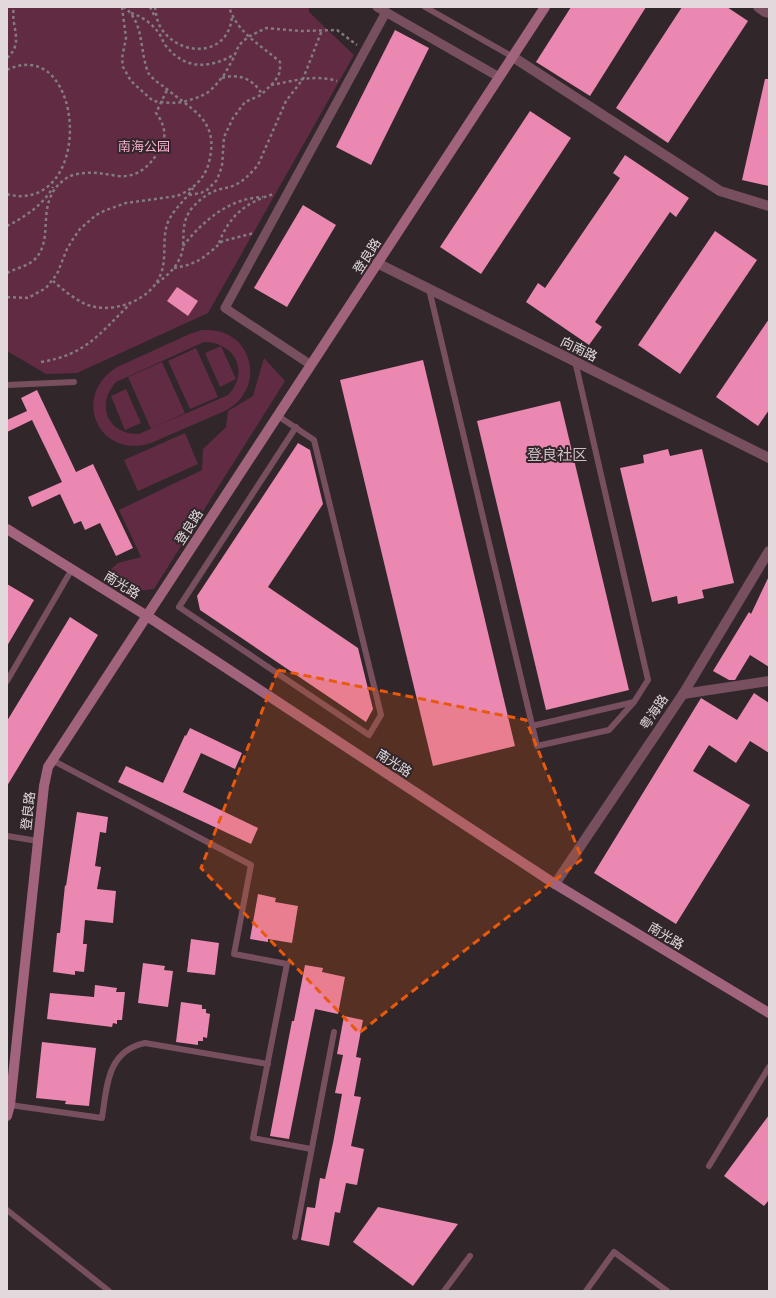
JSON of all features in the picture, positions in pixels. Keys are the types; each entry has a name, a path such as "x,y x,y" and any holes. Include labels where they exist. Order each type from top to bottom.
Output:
{"main road":[{"name":"登良路","path":"7,1116 10,1105 46,776 52,760 545,7"},
{"name":"南光路","path":"7,529 147,616 555,884 769,1013"}],"street":[{"path":"377,7 499,77"},
{"path":"758,7 769,13"},
{"path":"311,365 225,308 386,12"},
{"path":"513,57 720,191 769,206"},
{"name":"向南路","path":"378,263 769,458"},
{"name":"粤海路","path":"555,884 683,694 769,551"},
{"path":"683,694 769,681"}],"lane":[{"path":"425,7 513,57"},
{"path":"428,288 537,746 609,730 634,702 648,680 575,361"},
{"path":"7,385 74,382"},
{"path":"278,416 296,427 314,440 381,715 369,735 179,607 296,427"},
{"path":"7,681 72,569"},
{"path":"532,726 634,702"},
{"path":"52,760 251,865 234,954 287,964 253,1138 311,1149"},
{"path":"7,836 38,841"},
{"path":"295,1237 334,1032"},
{"path":"10,1105 102,1118 110,1073 114,1063 125,1052 136,1045 145,1043 268,1064"},
{"path":"709,1166 769,1067"},
{"path":"7,1210 109,1291"},
{"path":"586,1291 614,1252 667,1291"},
{"path":"444,1291 470,1256"}],"path":[{"path":"7,57 13,51 17,39 17,33 13,21 14,7"},
{"path":"7,297 28,298 42,291 53,281 73,239 80,229 96,215 121,205 177,196 193,187 200,181 209,164 212,140 205,120 196,110 167,90 149,74 137,22 131,13 123,7"},
{"path":"123,7 126,38 122,58 123,67 136,87 153,101 183,102 207,93 221,78 239,45 248,37 266,28 301,31 337,30 364,51"},
{"path":"150,7 166,34 178,44 186,47 203,49 210,48 223,40 230,28 232,16"},
{"path":"155,7 157,20"},
{"path":"189,195 201,193 207,190 217,180 222,166 224,137 232,118 246,102 262,94 271,85 280,72 280,62 248,37 232,16 229,7"},
{"path":"131,13 138,15 157,29 164,44 177,56 190,63 206,65 222,61 236,53"},
{"path":"41,362 66,356 87,345 104,331 132,302 152,289 174,268 183,246 182,231 184,224 193,208 208,195 235,185 251,173 262,155 286,102 303,79 322,30"},
{"path":"7,70 23,65 38,67 45,70 56,79 64,96 69,120 69,144 63,166 53,187 46,209 46,226 43,246 35,259 28,264 7,273"},
{"path":"221,78 228,76 242,77 253,82 262,94"},
{"path":"271,85 303,79 326,78 346,84"},
{"path":"7,194 27,196 53,187 69,177 78,174 96,172 124,176 137,173 148,166 154,160 164,141 163,126 156,112 167,90"},
{"path":"7,226 24,218 38,205 53,187"},
{"path":"157,283 163,268 163,242 168,223 179,205 189,195 193,187"},
{"path":"183,246 201,226 219,212 237,202 288,191"},
{"path":"219,244 227,226 233,218 246,206 263,197"},
{"path":"174,268 191,264 199,260 219,244 229,239 267,229"},
{"path":"53,281 75,298 90,306 110,308 132,302"}],"highlighted area":[{"path":"278,670 526,720 582,859 359,1033 201,868"}],"green space":[{"name":"南海公园","path":"7,7 309,7 309,12 354,55 208,313 77,373 46,374 7,351"},
{"path":"202,330 219,331 233,337 240,344 245,351 248,360 250,378 248,387 240,400 227,410 151,443 133,446 117,442 105,434 97,422 93,408 95,394 103,379 117,367 192,333","holes":["204,342 215,343 224,347 236,360 238,377 235,386 228,395 139,434 119,430 113,424 108,417 106,400 116,382"]},
{"path":"221,346 236,379 220,387 205,353"},
{"path":"196,348 218,397 190,409 168,361"},
{"path":"264,358 285,381 154,589 130,592 102,577 118,563 141,557 119,510 202,470 203,449 226,427 228,411 253,396"},
{"path":"162,362 185,413 151,429 128,377"},
{"path":"126,389 141,423 125,430 111,396"},
{"path":"185,433 198,464 138,491 124,460"}],"building":[{"path":"571,7 646,7 590,96 536,62"},
{"path":"682,7 727,7 748,21 668,143 616,108"},
{"path":"395,30 429,48 371,165 336,147"},
{"path":"765,79 769,79 769,186 742,180"},
{"path":"530,111 571,138 481,274 440,247"},
{"path":"625,155 689,198 676,217 670,212 595,322 602,327 589,345 526,302 538,283 545,288 620,178 613,173"},
{"path":"303,205 336,225 287,307 254,288"},
{"path":"715,231 757,260 680,374 638,345"},
{"path":"177,287 198,301 188,316 167,301"},
{"path":"769,319 769,410 758,426 716,397"},
{"path":"423,360 515,746 433,766 340,380"},
{"path":"37,390 76,472 93,464 133,548 116,556 100,523 85,530 81,521 74,524 60,494 32,507 28,497 62,482 32,420 7,432 7,420 27,411 21,398"},
{"path":"560,401 629,690 546,710 477,421"},
{"path":"298,443 310,450 323,504 268,587 358,648 373,709 366,722 200,610 197,596"},
{"path":"668,449 670,456 702,449 734,583 702,590 704,598 678,604 677,596 652,602 620,468 644,463 643,455"},
{"path":"769,576 769,667 750,655 735,680 729,680 713,671 749,612 751,614"},
{"path":"7,584 34,600 7,646"},
{"path":"70,617 98,635 7,786 7,721"},
{"path":"754,693 769,703 769,753 750,741 736,763 709,745 693,771 750,805 676,924 594,873 701,698 737,720"},
{"path":"190,728 242,753 235,769 201,753 183,792 258,828 251,844 118,782 126,766 163,783 185,735 186,736"},
{"path":"77,812 108,817 106,833 100,832 95,866 101,867 97,889 116,891 113,923 85,920 83,944 87,944 84,972 75,971 75,975 53,972 57,933 60,933 65,885 66,886"},
{"path":"258,894 276,898 275,902 298,906 292,943 268,939 268,942 250,939"},
{"path":"191,939 219,943 215,975 187,972"},
{"path":"143,963 165,966 164,970 173,971 168,1007 138,1003"},
{"path":"305,965 323,968 322,972 345,977 338,1014 315,1009 289,1139 270,1136 292,1021 294,1021"},
{"path":"95,985 117,988 116,992 125,992 122,1020 117,1020 117,1024 113,1023 112,1027 47,1019 50,993 94,997"},
{"path":"181,1002 202,1005 202,1009 206,1009 206,1013 210,1014 207,1038 203,1037 203,1041 198,1041 198,1045 176,1042"},
{"path":"344,1016 363,1020 356,1057 361,1058 354,1096 361,1097 351,1146 364,1149 357,1185 346,1183 340,1213 335,1212 329,1246 301,1240 307,1207 315,1208 320,1178 325,1179 333,1143 342,1094 335,1093 343,1055 337,1054"},
{"path":"42,1042 96,1048 89,1106 65,1104 66,1101 36,1098"},
{"path":"769,1115 769,1200 764,1206 724,1176"},
{"path":"378,1207 458,1224 413,1286 353,1242"}],"district":[{"name":"登良社区","path":"557,455"}]}
